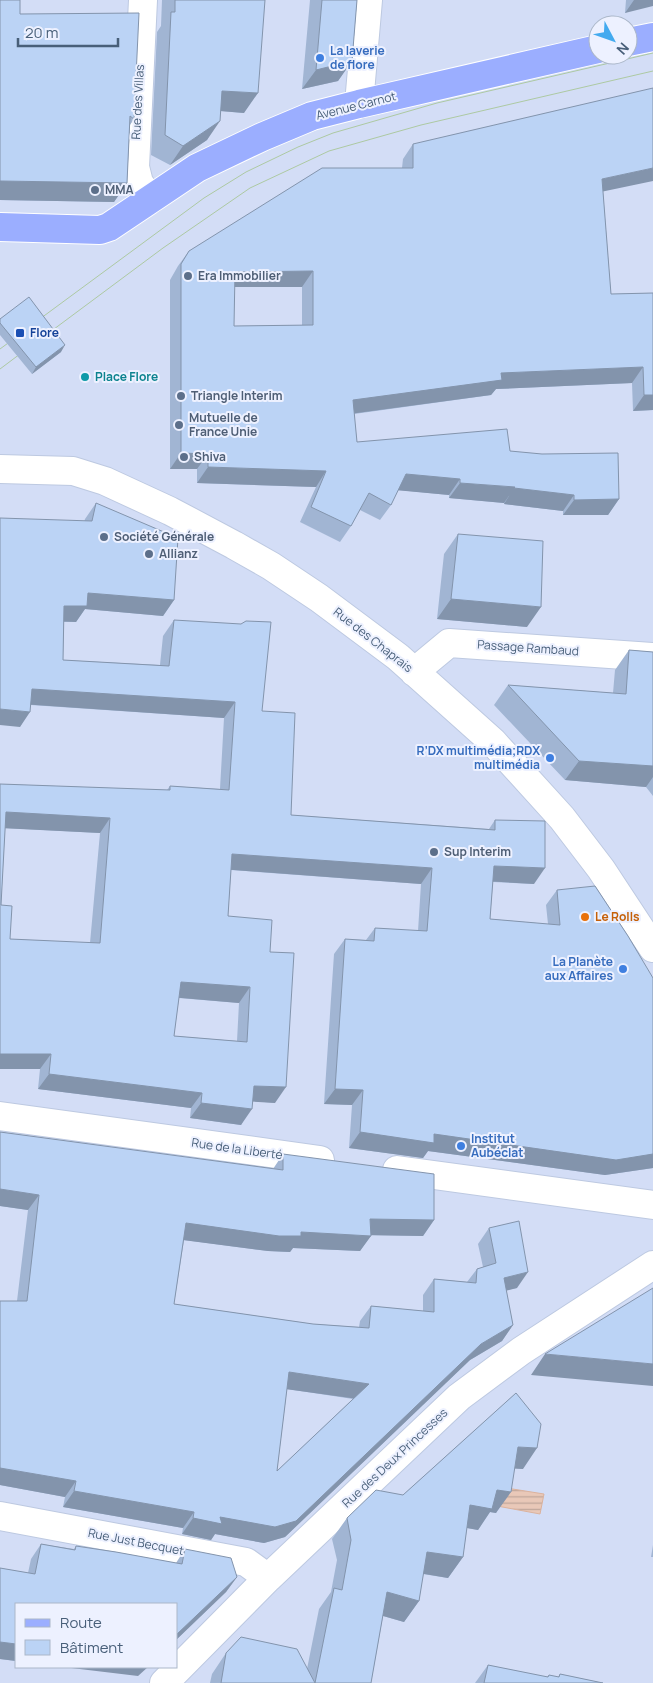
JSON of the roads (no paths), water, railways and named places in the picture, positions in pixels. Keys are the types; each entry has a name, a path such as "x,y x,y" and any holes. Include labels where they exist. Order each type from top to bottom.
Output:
{"main road":[{"path":"638,40 653,37"},
{"name":"Avenue Carnot","path":"141,205 197,168 312,116 588,51"},
{"path":"0,227 100,230 109,227 141,205"}],"street":[{"name":"Rue des Villas","path":"141,205 135,167 143,0"},
{"path":"359,104 368,0"},
{"name":"Rue des Chaprais","path":"0,469 73,471 105,481 170,511 271,566 398,657 493,742 562,818 601,869 653,948"},
{"name":"Passage Rambaud","path":"414,672 450,642 653,657"},
{"name":"Rue de la Liberté","path":"0,1116 340,1162"},
{"path":"369,1166 653,1205"},
{"name":"Rue des Deux Princesses","path":"164,1683 268,1578 459,1397 521,1351 653,1265"},
{"name":"Rue Just Becquet","path":"0,1516 246,1562 268,1578"}],"tram line":[{"path":"33,324 204,198 246,172 298,147 333,133 437,103 653,53"},
{"path":"42,338 163,248 250,188 329,151 421,125 653,71"},
{"path":"0,349 19,335"},
{"path":"0,369 28,348"}],"place":[{"name":"La laverie de flore","path":"320,58"},
{"name":"MMA","path":"95,190"},
{"name":"Era Immobilier","path":"188,276"},
{"name":"Flore","path":"20,333"},
{"name":"Place Flore","path":"85,377"},
{"name":"Triangle Interim","path":"181,396"},
{"name":"Mutuelle de France Unie","path":"179,425"},
{"name":"Shiva","path":"184,457"},
{"name":"Société Générale","path":"104,537"},
{"name":"Allianz","path":"149,554"},
{"name":"R’DX multimédia;RDX multimédia","path":"550,758"},
{"name":"Sup Interim","path":"434,852"},
{"name":"Le Rolls","path":"585,917"},
{"name":"La Planète aux Affaires","path":"623,969"},
{"name":"Institut Aubéclat","path":"461,1146"}]}
